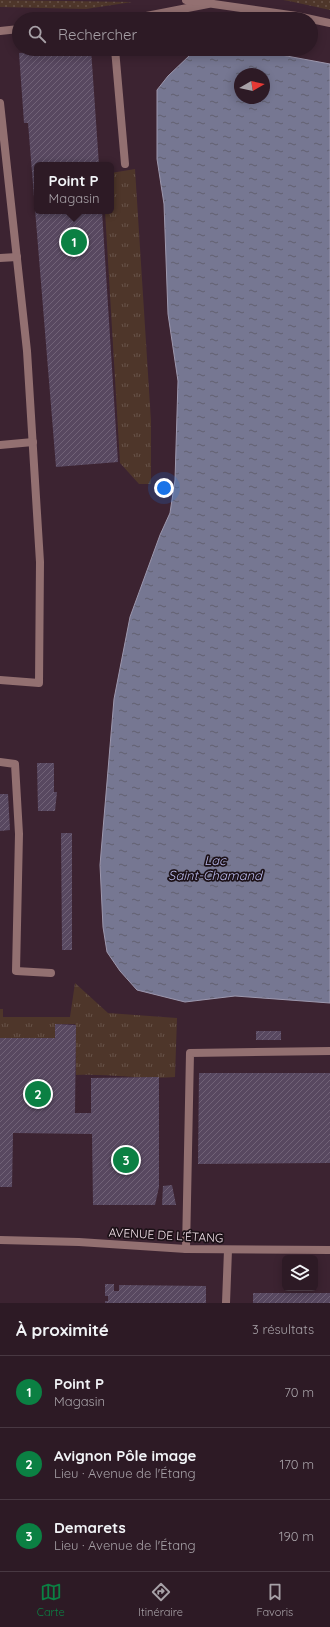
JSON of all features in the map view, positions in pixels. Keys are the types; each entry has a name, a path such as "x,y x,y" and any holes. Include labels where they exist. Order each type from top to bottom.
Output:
{"street":[{"path":"186,0 271,12"},
{"path":"166,12 211,3"},
{"path":"318,20 330,23"},
{"path":"0,31 12,30"},
{"path":"116,56 125,164"},
{"path":"0,103 27,351 40,562 39,684 0,680"},
{"path":"0,258 17,257"},
{"path":"0,445 32,442"},
{"path":"0,762 15,764 19,834 16,971 51,973"},
{"path":"186,1249 190,1052 330,1051"},
{"name":"AVENUE DE L'ÉTANG","path":"0,1240 78,1242 186,1249 330,1250"},
{"path":"226,1303 228,1250"}],"green space":[{"path":"0,0 132,2 86,9 0,7"},
{"path":"283,0 330,0 330,10 289,1"},
{"path":"135,169 151,421 151,484 139,484 120,463 105,214 114,214 114,172"},
{"path":"75,983 108,1013 177,1018 175,1077 150,1078 76,1075 75,1024 55,1024 55,1038 0,1038 0,1009 3,1009 3,1017 70,1017"}],"water":[{"name":"Lac Saint-Chamand","path":"189,56 287,56 330,64 330,1003 235,996 185,1002 137,990 120,971 107,952 103,927 100,865 114,699 130,617 160,535 170,513 175,480 178,381 168,314 164,204 157,159 157,90 168,76"}],"building":[{"path":"19,56 91,56 99,162 34,162 34,197 28,123 24,123"},
{"path":"35,214 102,214 118,462 56,467"},
{"path":"37,763 54,763 54,792 57,792 55,811 38,811"},
{"path":"0,794 8,794 10,830 0,831"},
{"path":"61,833 72,833 72,950 62,950"},
{"path":"55,1024 76,1025 75,1113 91,1113 91,1078 159,1077 159,1187 155,1205 93,1205 92,1134 13,1133 12,1187 0,1187 0,1038 55,1038"},
{"path":"256,1031 281,1031 281,1040 256,1040"},
{"path":"199,1073 330,1073 330,1163 198,1164"},
{"path":"172,1185 176,1205 162,1205 163,1186"},
{"path":"105,1284 114,1284 114,1291 119,1291 119,1285 206,1286 206,1303 105,1303 105,1301 108,1301 108,1296 105,1296"},
{"path":"253,1293 330,1293 330,1303 253,1303"}],"place":[{"name":"Point P","path":"74,242"},
{"name":"Avignon Pôle image","path":"38,1094"},
{"name":"Demarets","path":"126,1160"}]}
